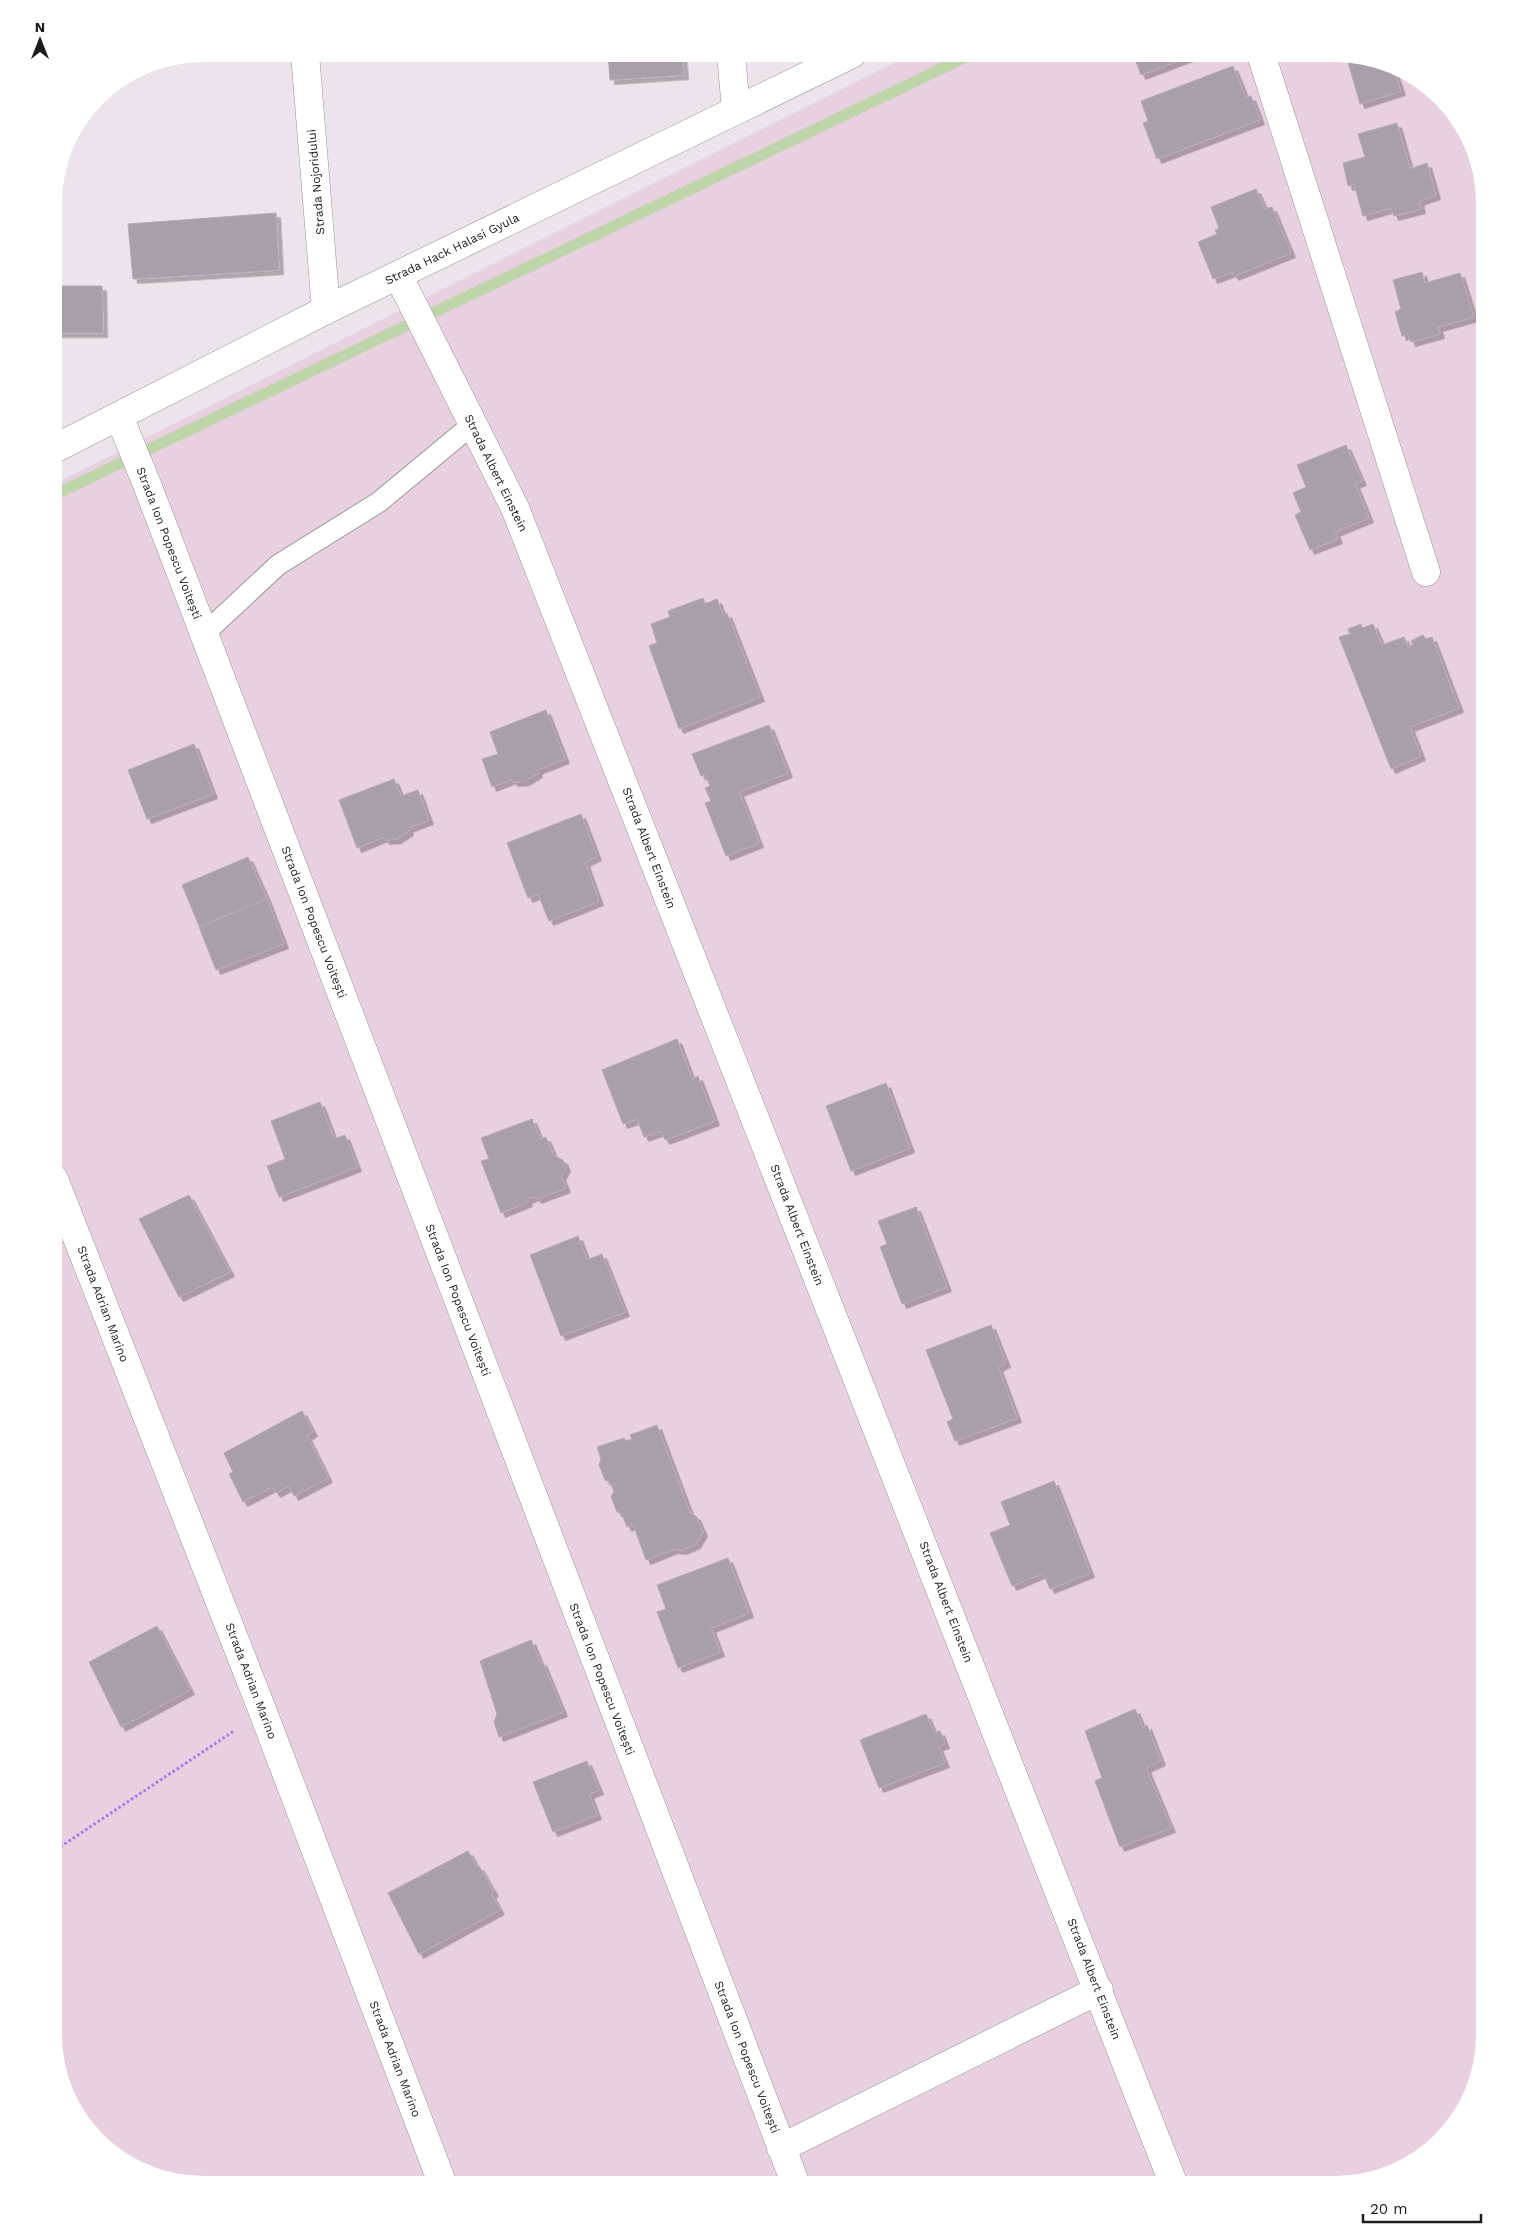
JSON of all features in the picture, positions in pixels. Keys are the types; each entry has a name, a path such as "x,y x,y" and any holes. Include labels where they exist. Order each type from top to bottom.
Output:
{"street":[{"name":"Strada Nojoridului","path":"306,62 326,310"},
{"path":"732,62 736,110"},
{"name":"Strada Hack Halasi Gyula","path":"63,446 123,424 326,310 401,280 736,110 834,63"},
{"path":"1263,63 1426,572"},
{"name":"Strada Albert Einstein","path":"401,280 515,508 1171,2176"},
{"name":"Strada Ion Popescu Voitești","path":"123,424 793,2176"},
{"name":"Strada Adrian Marino","path":"62,1200 264,1712 439,2176"},
{"path":"782,2148 1099,1990"}],"lane":[{"path":"204,634 278,565 379,502 473,424"}],"path":[{"path":"62,1846 264,1712"}],"shaded area":[{"path":"895,63 1343,63 1362,65 1380,70 1405,81 1434,104 1446,118 1457,133 1471,167 1476,204 1476,2035 1471,2072 1457,2106 1434,2135 1420,2147 1405,2158 1371,2172 1334,2176 195,2176 167,2172 133,2158 104,2135 92,2121 81,2106 67,2072 62,2035 63,480"}],"building":[{"path":"609,62 683,62 684,75 610,80"},
{"path":"1136,63 1173,63 1141,75"},
{"path":"1348,64 1362,65 1396,77 1401,91 1360,104"},
{"path":"1233,66 1246,98 1251,96 1260,120 1157,159 1143,123 1148,121 1141,101"},
{"path":"1397,123 1410,169 1427,163 1436,195 1419,201 1421,209 1394,216 1391,208 1363,216 1354,184 1348,186 1343,163 1365,157 1358,134"},
{"path":"1256,189 1265,209 1272,207 1291,253 1234,276 1232,272 1213,279 1198,242 1217,234 1215,230 1219,228 1211,207"},
{"path":"276,213 279,270 133,279 128,224"},
{"path":"1422,272 1425,283 1460,273 1474,317 1438,327 1440,334 1411,342 1408,334 1402,336 1395,312 1401,309 1393,280"},
{"path":"63,286 102,286 103,333 63,333"},
{"path":"1346,445 1362,481 1355,484 1369,518 1335,532 1338,539 1310,550 1295,515 1301,512 1293,493 1306,487 1297,465"},
{"path":"703,598 705,604 717,599 723,615 727,613 760,697 679,729 649,646 657,643 651,624 670,617 668,611"},
{"path":"1361,624 1362,628 1373,624 1382,645 1404,637 1408,647 1413,645 1411,641 1423,635 1426,639 1432,637 1459,708 1410,727 1421,756 1391,769 1339,637 1350,634 1348,629"},
{"path":"546,710 565,759 537,770 538,773 525,781 513,782 512,779 492,787 482,759 498,754 490,732"},
{"path":"769,725 788,773 739,792 759,843 726,856 705,803 711,801 705,788 710,786 705,774 701,776 692,754"},
{"path":"194,744 213,794 147,819 128,770"},
{"path":"394,779 401,796 418,790 429,820 408,828 409,831 397,839 385,840 384,837 357,848 339,800"},
{"path":"581,814 597,856 585,862 599,901 549,921 538,894 528,898 507,843"},
{"path":"248,857 267,899 199,926 182,885"},
{"path":"267,899 284,944 216,970 199,927"},
{"path":"677,1039 692,1079 698,1076 715,1121 665,1140 661,1131 644,1137 637,1119 623,1124 602,1070"},
{"path":"886,1083 910,1148 851,1171 826,1106"},
{"path":"320,1102 334,1139 345,1135 357,1167 279,1197 267,1166 285,1159 271,1121"},
{"path":"532,1119 540,1139 546,1137 554,1156 563,1160 566,1167 561,1176 566,1188 537,1199 535,1196 527,1199 528,1202 501,1213 481,1161 489,1159 481,1138"},
{"path":"189,1195 230,1272 179,1297 139,1219"},
{"path":"916,1207 947,1287 902,1304 880,1247 887,1244 878,1221"},
{"path":"578,1236 587,1260 602,1254 625,1312 561,1336 530,1255"},
{"path":"991,1325 1006,1363 998,1367 1017,1418 955,1441 947,1422 953,1419 926,1350"},
{"path":"302,1411 313,1432 307,1436 328,1478 294,1496 289,1486 276,1493 272,1487 243,1502 229,1474 233,1472 224,1453"},
{"path":"657,1425 690,1513 696,1516 703,1532 696,1544 682,1550 674,1549 646,1560 633,1524 627,1527 622,1514 617,1512 611,1497 614,1491 610,1482 605,1480 599,1465 601,1459 597,1447 624,1438 626,1441 632,1439 630,1435"},
{"path":"1054,1481 1090,1573 1050,1589 1043,1573 1012,1586 990,1533 1010,1525 1001,1502"},
{"path":"728,1558 749,1613 711,1628 720,1652 678,1668 657,1612 666,1609 657,1585"},
{"path":"157,1626 190,1690 121,1727 89,1662"},
{"path":"531,1640 540,1662 542,1661 563,1712 499,1737 494,1722 497,1714 480,1661"},
{"path":"1135,1709 1143,1727 1147,1725 1161,1761 1146,1768 1171,1828 1120,1847 1095,1781 1102,1778 1085,1731"},
{"path":"926,1714 934,1733 940,1731 945,1744 938,1746 945,1763 879,1788 860,1740"},
{"path":"587,1761 599,1790 589,1794 597,1815 553,1832 533,1782"},
{"path":"468,1851 494,1892 491,1894 500,1910 419,1954 388,1893"}],"waterway":[{"path":"63,491 954,63"}]}
